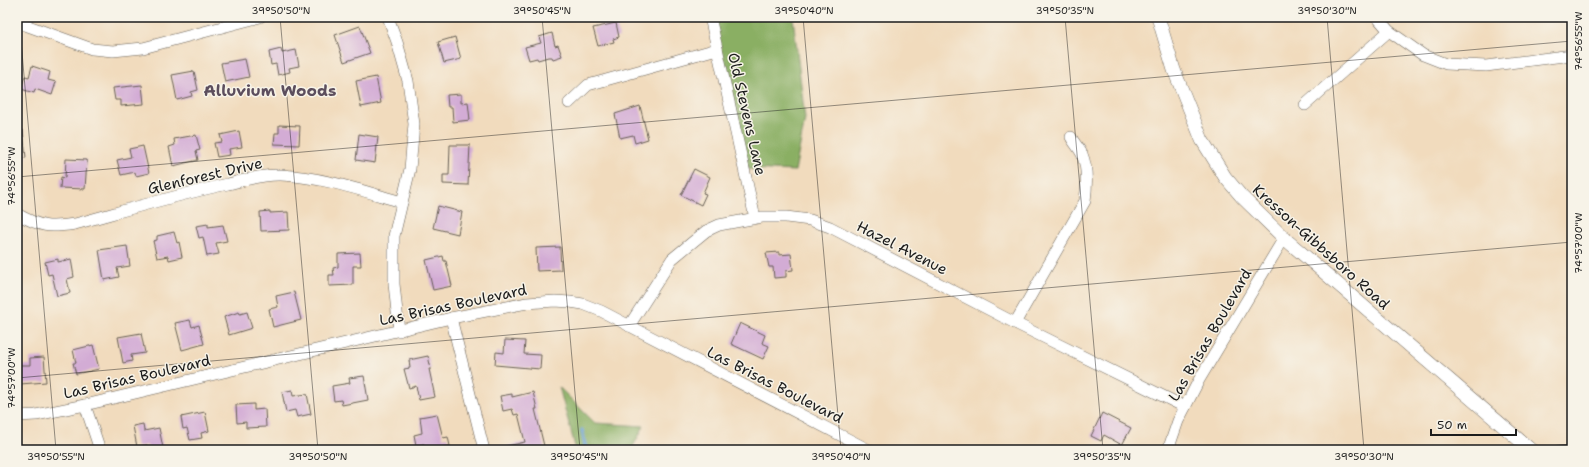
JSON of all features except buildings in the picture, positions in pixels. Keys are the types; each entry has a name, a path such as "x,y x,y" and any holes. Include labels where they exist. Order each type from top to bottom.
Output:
{"street":[{"path":"17,22 92,49 113,51 143,48 260,17"},
{"path":"388,17 408,81 414,118 410,169 394,236 394,284 399,331"},
{"name":"Old Stevens Lane","path":"710,17 755,218"},
{"name":"Kresson-Gibbsboro Road","path":"1158,17 1174,70 1202,140 1229,182 1242,197 1284,238 1531,450"},
{"path":"1377,17 1389,31 1423,55 1446,64 1486,66 1572,55"},
{"path":"1305,105 1389,31"},
{"path":"569,103 588,85 717,49"},
{"path":"1015,323 1085,201 1087,185 1086,169 1082,154 1071,137"},
{"name":"Glenforest Drive","path":"17,214 44,226 56,227 75,224 212,187 258,177 279,175 302,176 339,184 402,202"},
{"name":"Hazel Avenue","path":"629,326 672,259 706,231 719,225 755,218 786,217 810,220 830,227 1015,323 1185,407"},
{"name":"Las Brisas Boulevard","path":"1168,450 1178,421 1198,380 1284,238"},
{"name":"Las Brisas Boulevard","path":"17,416 36,415 85,405 451,318 527,303 570,302 583,304 600,311 869,450"},
{"path":"451,318 484,450"},
{"path":"85,405 100,450"}],"green space":[{"path":"712,17 793,17 805,119 795,171 748,169"},
{"path":"559,387 595,423 644,426 631,450 576,450"}],"waterway":[{"path":"582,430 586,450"}],"district":[{"name":"Alluvium Woods","path":"270,90"}]}
